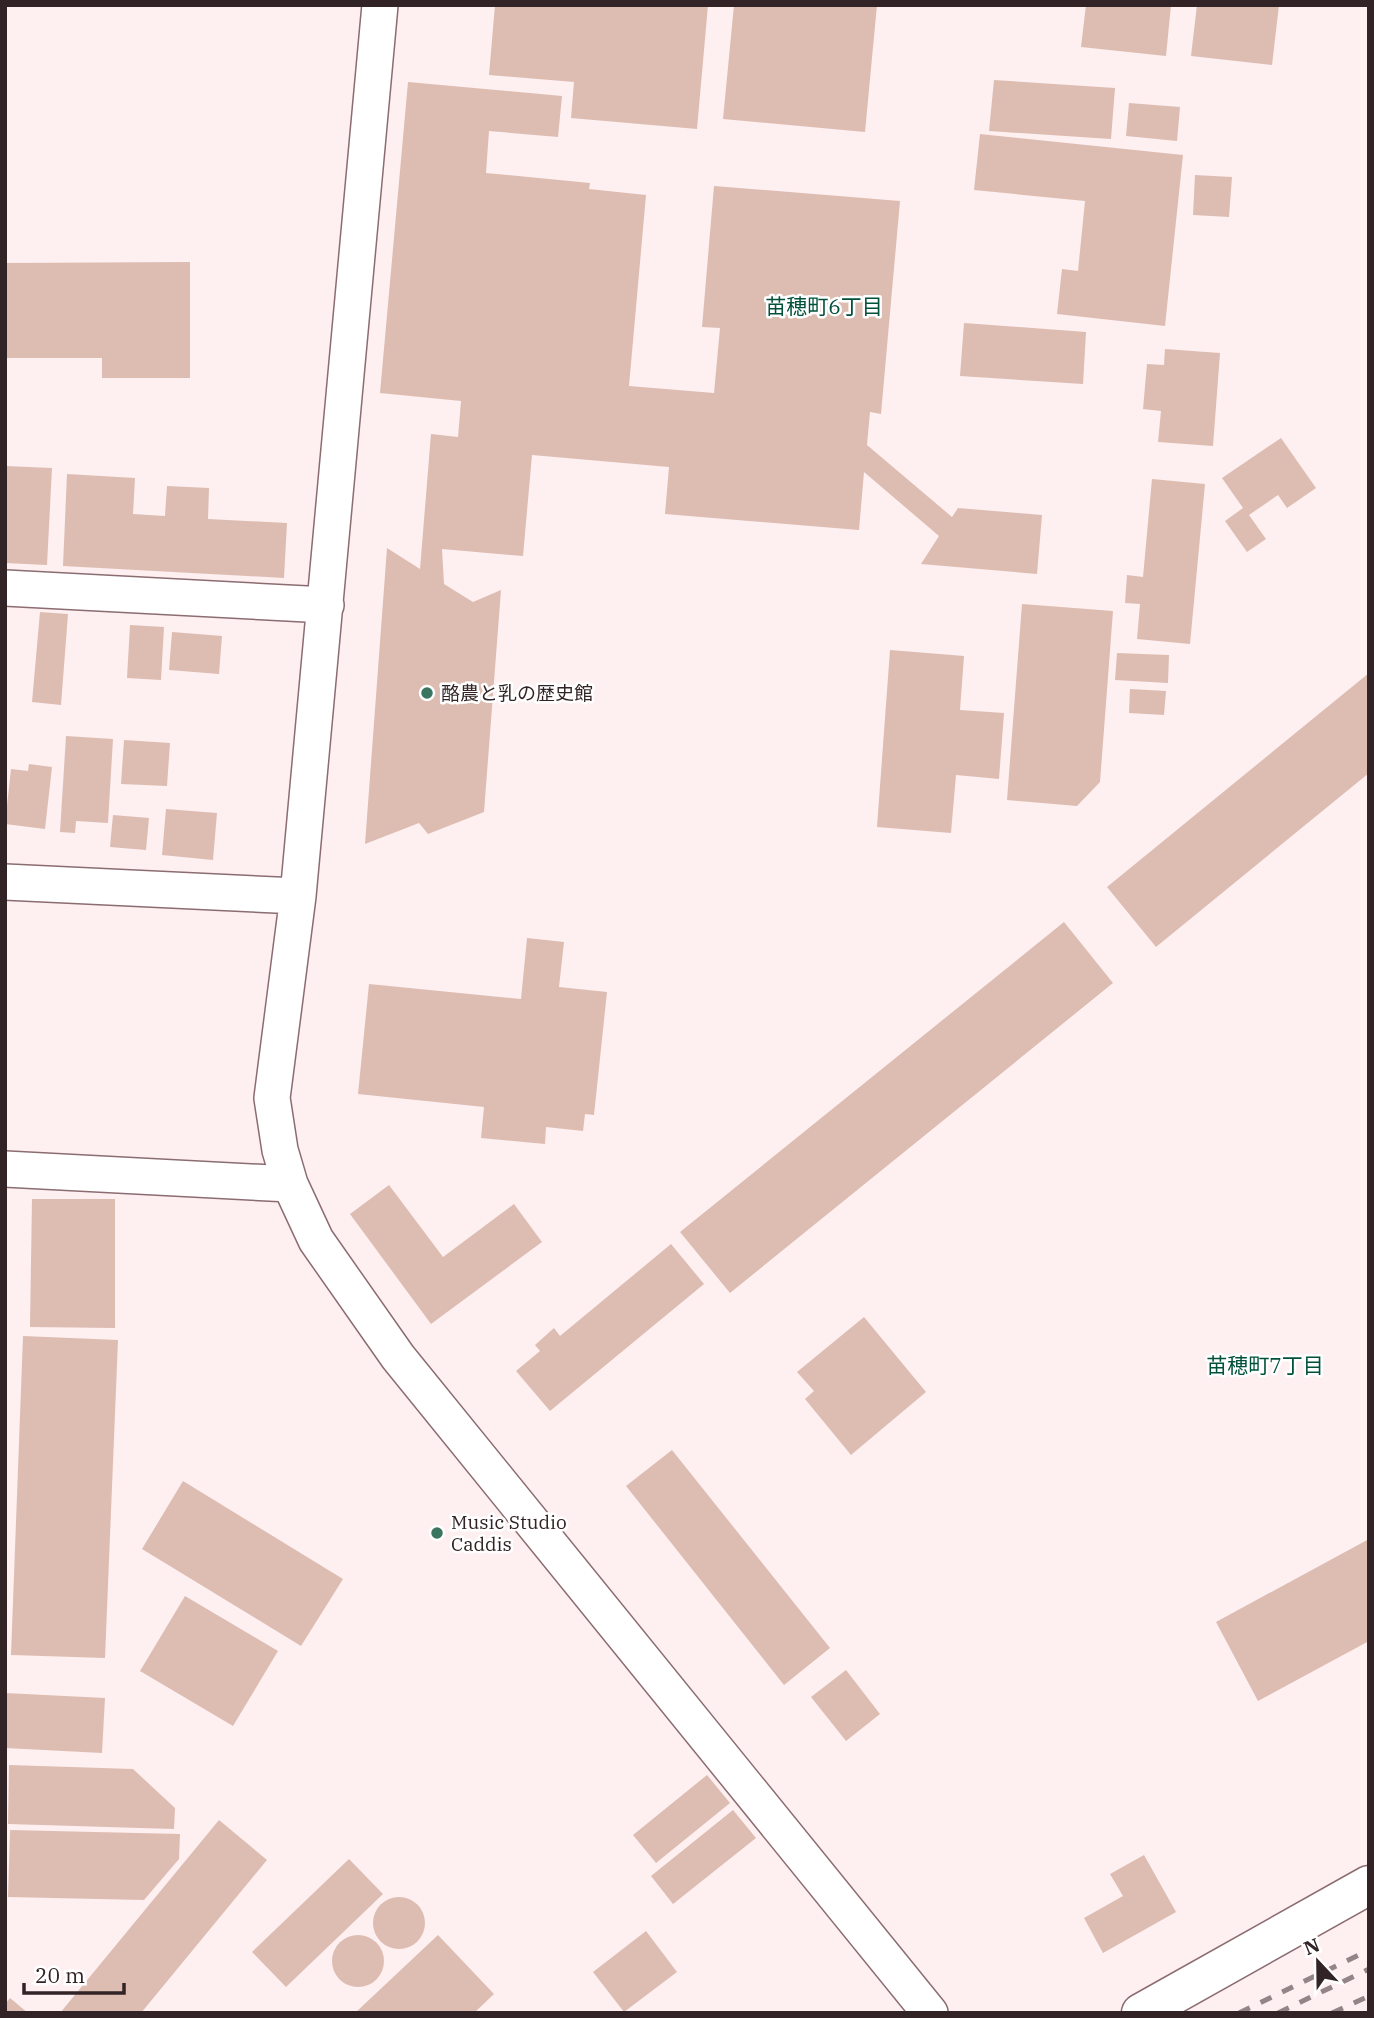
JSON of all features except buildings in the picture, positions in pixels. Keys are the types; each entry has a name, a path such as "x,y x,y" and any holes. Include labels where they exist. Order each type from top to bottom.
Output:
{"street":[{"path":"380,5 298,897 272,1098 280,1150 290,1184 316,1240 398,1357 930,2013"},
{"path":"5,588 326,605"},
{"path":"5,881 298,897"},
{"path":"5,1168 290,1184"},
{"path":"1141,2013 1369,1885"}],"railway":[{"path":"1239,2013 1369,1950"},
{"path":"1278,2013 1369,1969"},
{"path":"1332,2013 1369,1996"}],"place":[{"name":"酪農と乳の歴史館","path":"427,693"},
{"name":"Music Studio Caddis","path":"437,1533"}],"district":[{"name":"苗穂町6丁目","path":"824,307"},
{"name":"苗穂町7丁目","path":"1265,1366"}]}
